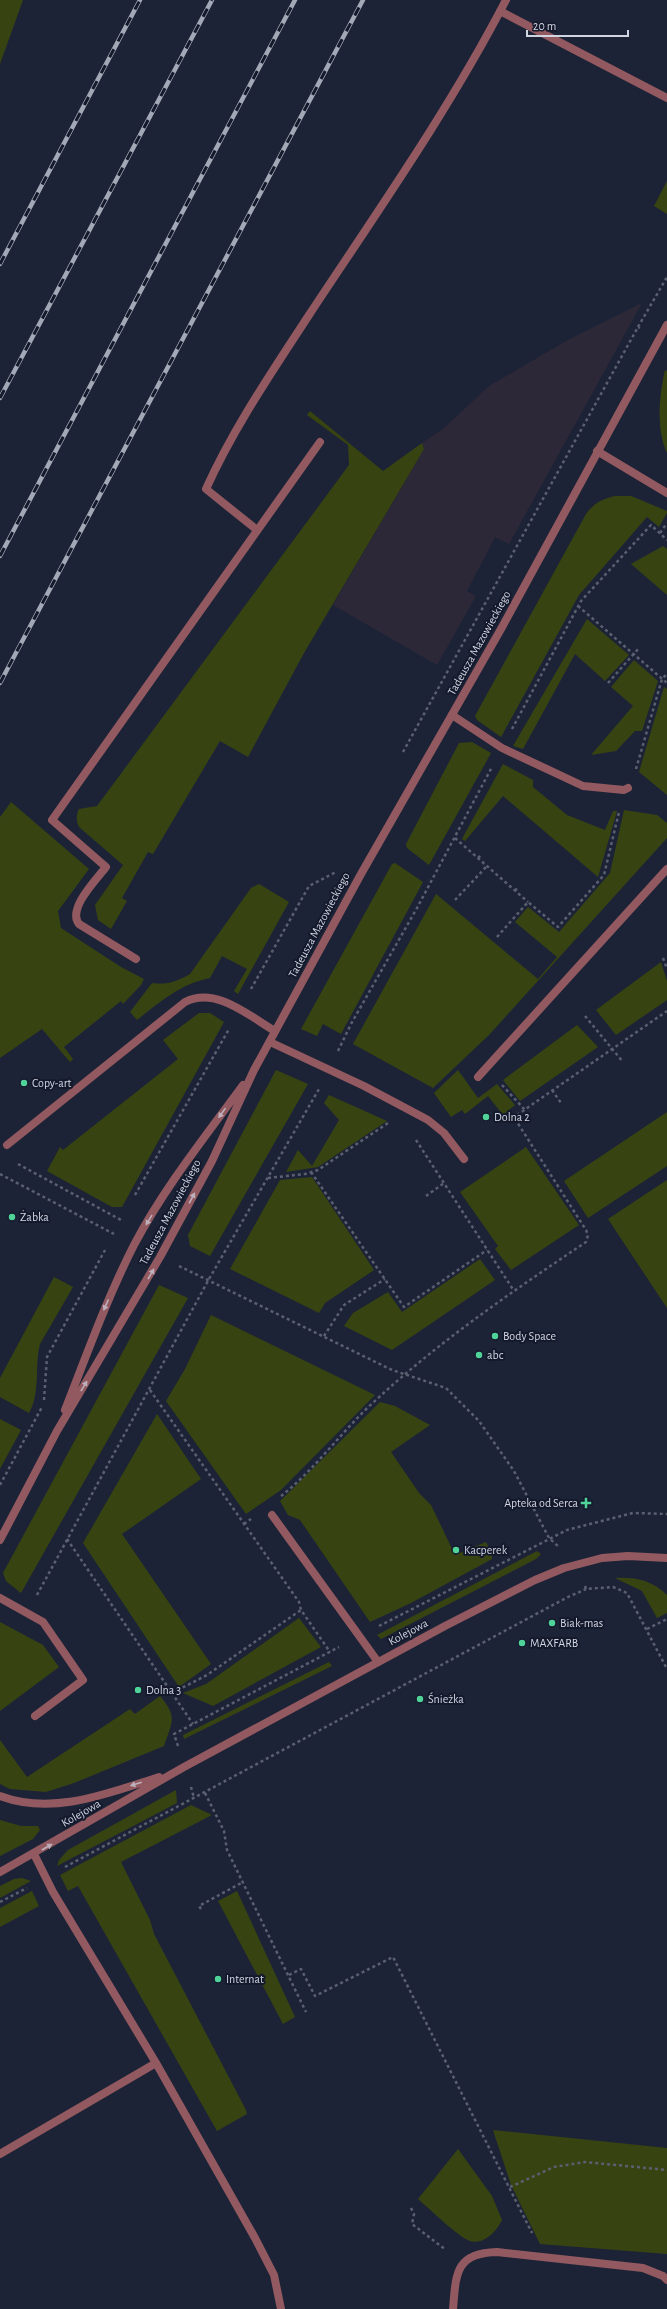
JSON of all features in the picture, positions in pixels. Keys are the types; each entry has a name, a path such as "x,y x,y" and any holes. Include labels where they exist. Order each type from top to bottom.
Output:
{"street":[{"path":"257,530 206,489 218,463 249,407 453,95 506,0"},
{"path":"500,11 666,96"},
{"name":"Tadeusza Mazowieckiego","path":"0,1540 57,1431 160,1257 212,1161 254,1070 275,1031 361,874 501,629 667,325"},
{"path":"136,959 76,920 76,908 106,867 52,820 320,442"},
{"path":"597,451 667,493"},
{"path":"452,715 502,748 583,786 626,789"},
{"path":"478,1077 667,869"},
{"path":"7,1145 185,1002 193,998 204,996 219,999 275,1031"},
{"path":"270,1042 357,1083 428,1120 444,1133 464,1159"},
{"path":"57,1431 102,1314 134,1244 192,1154 254,1070"},
{"path":"272,1515 361,1636 378,1662"},
{"name":"Kolejowa","path":"0,1872 34,1854 173,1772 529,1583 574,1566 608,1558 628,1556 667,1558"},
{"path":"0,1598 43,1622 83,1680 35,1716"},
{"name":"Kolejowa","path":"0,1796 33,1804 67,1803 97,1796 173,1772"},
{"path":"34,1854 46,1878 156,2063 274,2275 281,2309"},
{"path":"0,2154 156,2063"},
{"path":"453,2309 457,2273 462,2262 480,2252 497,2252 643,2268 663,2276 667,2280"}],"path":[{"path":"402,754 638,326 667,277"},
{"path":"638,326 659,338"},
{"path":"660,533 667,523"},
{"path":"578,606 667,683"},
{"path":"608,683 639,648"},
{"path":"455,837 558,927 604,875 626,789 641,756 662,679 667,674"},
{"path":"478,858 481,855"},
{"path":"455,900 487,866"},
{"path":"309,886 337,872"},
{"path":"515,891 518,887"},
{"path":"497,937 528,902"},
{"path":"662,958 667,969"},
{"path":"275,1501 287,1492 376,1399 455,1333 586,1242 588,1235 517,1122 517,1116 552,1090 667,1011"},
{"path":"585,1016 613,1048 623,1062"},
{"path":"486,1068 525,1110"},
{"path":"552,1090 561,1103"},
{"path":"268,1178 311,1172 393,1120"},
{"path":"412,1134 514,1291"},
{"path":"311,1172 404,1307 487,1250"},
{"path":"0,1174 119,1236"},
{"path":"37,1175 121,1220"},
{"path":"426,1196 444,1183"},
{"path":"173,1263 392,1370 446,1388 479,1422 514,1471 548,1538 567,1555 586,1590"},
{"path":"324,1336 344,1305 385,1279"},
{"path":"150,1390 299,1602 301,1610 330,1652"},
{"path":"194,1798 174,1734 548,1538 567,1530 633,1513 667,1514"},
{"path":"244,1524 256,1515"},
{"path":"67,1539 193,1724"},
{"path":"0,1902 205,1793 440,1665 566,1598 586,1590 613,1587 627,1593 667,1669"},
{"path":"172,1693 207,1675 301,1610"},
{"path":"646,1629 667,1619"},
{"path":"205,1793 224,1831 227,1850 289,1974 306,2012"},
{"path":"201,1909 199,1906 243,1882"},
{"path":"289,1974 301,1969 315,1996 393,1957 544,2257"},
{"path":"510,2187 554,2167 585,2162 667,2170"},
{"path":"411,2208 414,2214 412,2224 462,2262"}],"shaded area":[{"path":"642,303 509,544 495,537 467,591 476,596 437,665 333,605 424,449 422,443 444,428 489,386 568,340"}],"green space":[{"path":"0,0 23,0 0,64"},
{"path":"667,181 667,214 654,206"},
{"path":"665,370 667,371 667,453 661,434 660,423 660,401"},
{"path":"310,411 383,471 422,443 424,449 304,653 248,757 220,741 153,854 148,852 122,898 127,901 111,929 98,920 95,905 123,865 79,827 77,822 78,811 79,809 97,806 349,465 348,445 307,415"},
{"path":"615,496 631,496 667,511 667,513 659,527 647,517 579,595 501,737 477,720 475,716 586,514 599,502"},
{"path":"663,546 667,549 667,595 631,564"},
{"path":"587,619 629,655 605,681 575,654 523,749 513,746"},
{"path":"634,660 658,681 642,731 635,731 616,751 591,755 633,706 611,687"},
{"path":"664,687 667,689 667,795 639,772"},
{"path":"472,742 491,753 429,865 407,848 406,844 459,743"},
{"path":"503,764 533,780 533,787 567,815 605,830 613,811 617,811 598,877 503,796 465,841 462,839"},
{"path":"11,802 89,869 58,911 61,928 121,967 144,979 141,985 123,1004 121,1001 64,1047 73,1059 70,1062 42,1029 0,1058 0,817"},
{"path":"624,810 657,815 667,823 667,838 489,1035 433,1088 353,1044 436,894 538,979 557,957 515,922 528,907 559,932 610,873"},
{"path":"395,863 423,882 341,1034 323,1024 317,1036 301,1029 392,864"},
{"path":"259,884 289,902 238,994 234,991 247,969 222,956 210,978 189,985 171,994 137,1020 130,1012 152,983 162,984 171,982 190,974 251,888"},
{"path":"661,962 667,981 667,1000 616,1035 596,1010"},
{"path":"199,1013 210,1013 224,1022 122,1207 112,1207 47,1171 60,1147 63,1150 178,1059 163,1040"},
{"path":"577,1025 598,1047 520,1101 503,1080"},
{"path":"276,1070 308,1084 210,1256 190,1246 188,1235"},
{"path":"458,1070 478,1098 497,1084 515,1105 503,1115 488,1096 465,1114 462,1110 451,1117 434,1093"},
{"path":"329,1095 387,1121 318,1167 286,1172 298,1150 312,1166 339,1120 324,1103"},
{"path":"667,1112 667,1166 588,1218 564,1181"},
{"path":"526,1147 579,1225 511,1270 495,1249 498,1246 460,1192"},
{"path":"312,1177 374,1270 325,1303 319,1313 230,1269 280,1180"},
{"path":"667,1180 667,1308 608,1219"},
{"path":"480,1259 495,1280 392,1350 344,1326 353,1313 388,1292 402,1312"},
{"path":"54,1277 73,1287 40,1344 37,1362 35,1397 29,1413 0,1397 0,1378"},
{"path":"159,1285 188,1298 21,1593 6,1581 3,1573"},
{"path":"211,1315 375,1395 281,1490 246,1514 166,1401 185,1369"},
{"path":"380,1402 395,1406 430,1425 391,1452 419,1493 431,1505 455,1555 486,1542 492,1554 492,1559 411,1603 370,1622 300,1520 288,1515 280,1501"},
{"path":"157,1414 201,1479 122,1534 211,1664 179,1687 83,1543"},
{"path":"0,1419 21,1430 0,1469"},
{"path":"537,1551 541,1554 536,1559 381,1639 377,1635"},
{"path":"615,1578 643,1580 661,1590 667,1595 667,1613 657,1618 642,1591"},
{"path":"299,1618 321,1647 213,1706 183,1693 206,1684"},
{"path":"0,1622 43,1645 59,1667 0,1711"},
{"path":"329,1662 332,1666 184,1739 183,1735"},
{"path":"160,1696 169,1709 172,1720 164,1746 74,1783 46,1792 10,1789 0,1784 0,1740 27,1777 130,1709 135,1714"},
{"path":"176,1790 177,1803 57,1866 59,1860 68,1850"},
{"path":"191,1805 212,1815 121,1862 150,1920 154,1934 246,2110 247,2114 217,2131 78,1886 68,1891 60,1875"},
{"path":"0,1820 21,1826 38,1826 40,1830 33,1839 0,1856"},
{"path":"22,1878 31,1881 0,1898 0,1886 14,1879"},
{"path":"32,1891 39,1906 0,1927 0,1908"},
{"path":"237,1891 295,2017 283,2024 218,1901"},
{"path":"493,2130 667,2148 667,2254 540,2244 511,2185"},
{"path":"458,2149 492,2196 502,2220 493,2233 480,2241 470,2241 465,2238 451,2228 418,2199"}],"railway":[{"path":"0,264 140,0"},
{"path":"0,398 212,0"},
{"path":"0,556 295,0"},
{"path":"0,683 363,0"}],"place":[{"name":"Copy-art","path":"24,1083"},
{"name":"Dolna 2","path":"486,1117"},
{"name":"Żabka","path":"12,1217"},
{"name":"Body Space","path":"495,1336"},
{"name":"abc","path":"479,1355"},
{"name":"Apteka od Serca","path":"586,1503"},
{"name":"Kacperek","path":"456,1550"},
{"name":"Biak-mas","path":"552,1623"},
{"name":"MAXFARB","path":"522,1643"},
{"name":"Dolna 3","path":"138,1690"},
{"name":"Śnieżka","path":"420,1699"},
{"name":"Internat","path":"218,1979"}]}
